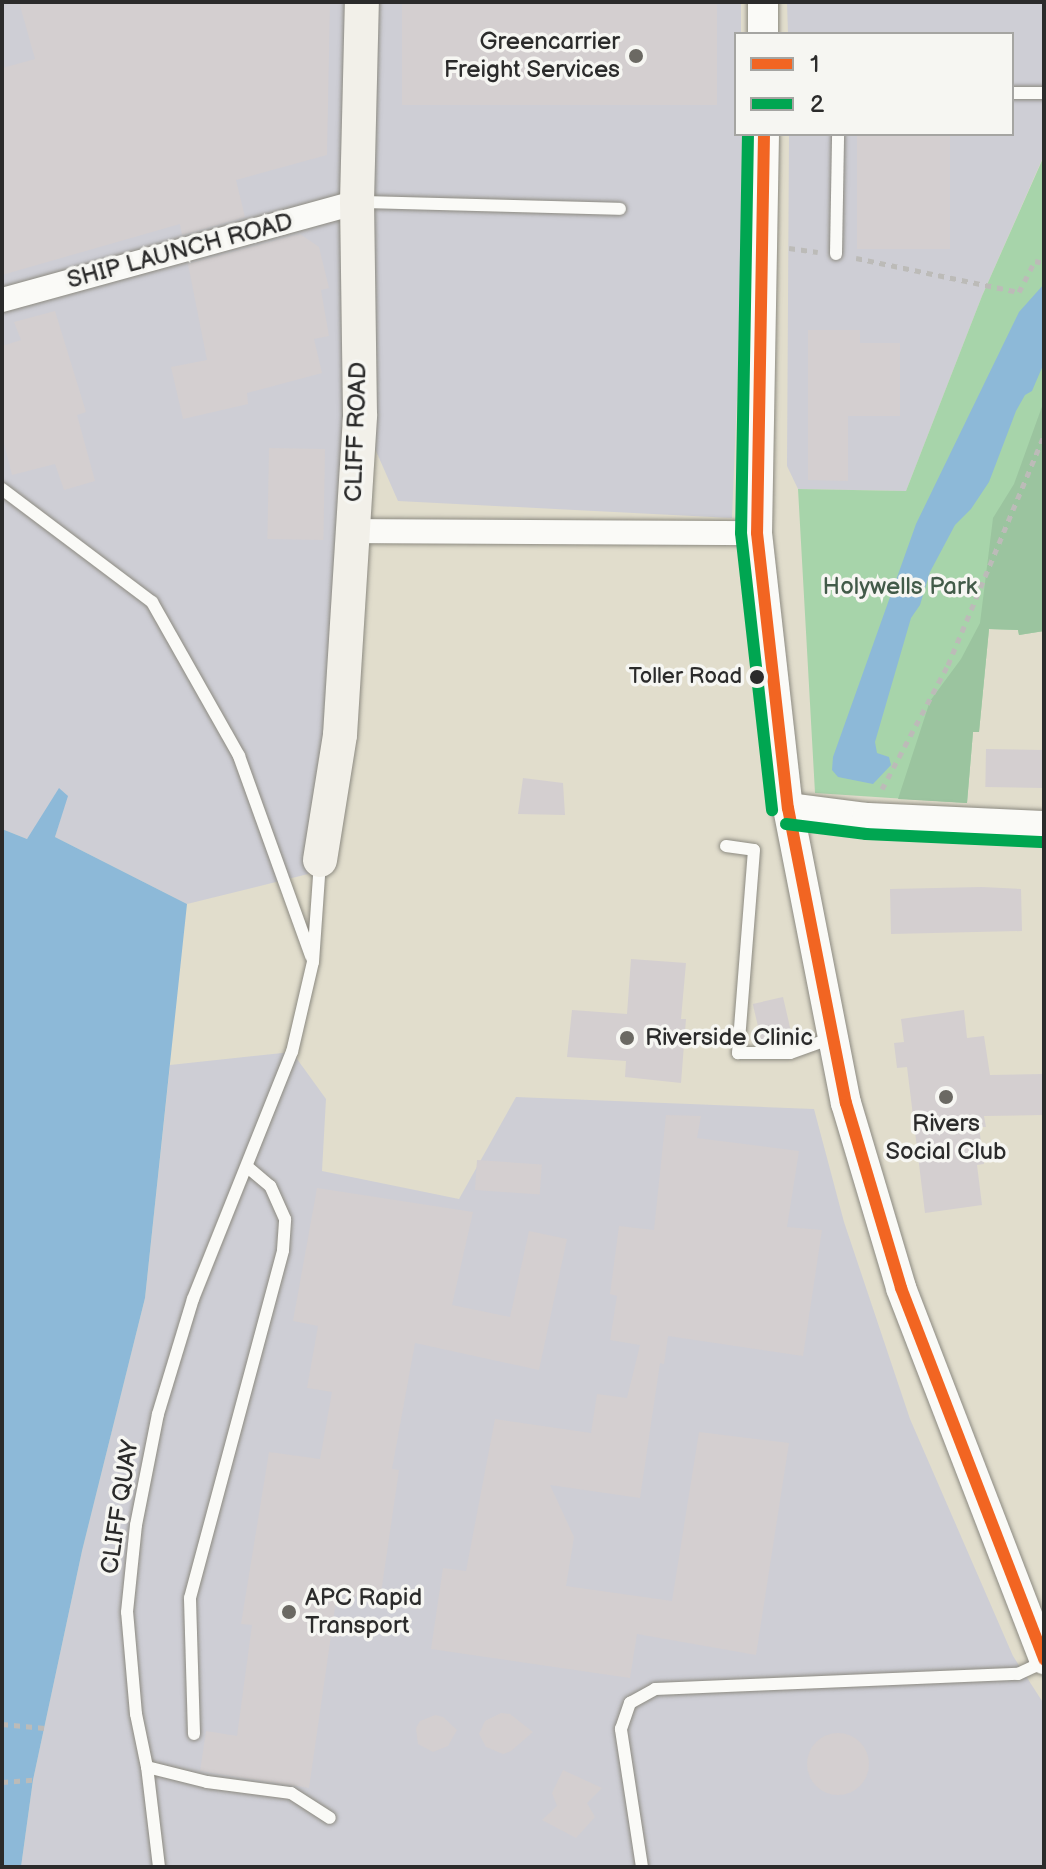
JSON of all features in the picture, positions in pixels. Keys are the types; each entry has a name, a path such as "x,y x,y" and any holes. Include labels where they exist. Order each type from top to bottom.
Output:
{"main road":[{"name":"CLIFF ROAD","path":"320,860 340,735 360,415 357,202 362,2"}],"street":[{"path":"763,2 763,32"},
{"path":"764,136 765,244 757,533 788,808 846,1103 901,1288 1044,1660"},
{"name":"SHIP LAUNCH ROAD","path":"2,300 357,202"},
{"path":"352,531 757,533"},
{"path":"788,808 867,818 1044,826"}],"lane":[{"path":"1014,93 1044,93"},
{"path":"836,254 838,136"},
{"path":"357,202 620,209"},
{"path":"2,489 152,602 239,756 313,962"},
{"path":"726,846 754,850 738,1053 790,1053 832,1038"},
{"name":"CLIFF QUAY","path":"159,1867 147,1767 136,1714 127,1612 136,1525 158,1414 193,1299 292,1052 313,962 320,860"},
{"path":"194,1734 190,1598 283,1250 285,1219 270,1186 247,1167"},
{"path":"642,1867 621,1729 630,1703 655,1689 1018,1674 1044,1660"},
{"path":"147,1767 207,1782 291,1793 330,1818"}],"path":[{"path":"765,244 836,254 1019,292 1035,261 1044,263"},
{"path":"867,818 948,665 1044,435"},
{"path":"2,1724 45,1728"},
{"path":"2,1782 33,1780"}],"shaded area":[{"path":"2,2 741,2 741,32 734,32 734,136 742,136 743,249 732,518 398,501 361,417 320,860 308,874 187,904 55,837 67,796 27,839 2,829"},
{"path":"787,2 1044,2 1044,155 982,296 906,491 798,489 787,466 789,136 1014,136 1014,32 788,32"},
{"path":"292,1052 326,1099 322,1171 459,1199 516,1097 814,1109 844,1222 910,1419 1013,1656 1044,1704 1044,1867 21,1867 33,1780 82,1551 145,1298 170,1065"}],"green space":[{"name":"Holywells Park","path":"1044,156 1044,631 1019,635 1018,630 989,629 979,732 973,732 967,803 815,793 798,489 906,491 982,296"},
{"path":"1044,401 1044,631 1019,635 1018,630 989,629 979,732 973,732 967,803 898,799 930,701 961,659 980,623 993,518 1014,484"}],"water":[{"path":"1044,284 1044,363 1032,391 1025,395 1016,411 989,482 971,509 955,525 930,572 920,605 911,618 875,742 877,753 889,757 891,765 873,784 838,777 832,770 833,757 916,524 1019,312"},
{"path":"59,788 68,796 55,837 187,904 145,1298 82,1551 33,1780 21,1867 2,1867 2,829 27,839"}],"building":[{"path":"19,2 330,2 327,155 236,180 245,217 182,235 180,224 2,275 2,68 35,59"},
{"path":"402,2 717,2 717,105 402,105"},
{"path":"857,136 950,136 950,249 857,249"},
{"path":"300,234 319,247 329,288 321,290 329,336 314,339 322,373 247,393 248,404 183,419 171,367 207,360 188,264"},
{"path":"55,311 86,412 77,415 95,481 64,490 55,464 12,475 2,435 2,346 21,340 14,322"},
{"path":"808,330 860,330 860,343 900,343 900,416 848,416 848,481 808,480"},
{"path":"269,448 325,449 323,540 267,539"},
{"path":"986,749 1044,750 1043,788 985,787"},
{"path":"523,778 563,783 565,815 518,814"},
{"path":"890,889 1021,889 1022,931 891,934"},
{"name":"Riverside Clinic","path":"631,959 686,963 681,1019 686,1019 681,1083 625,1077 626,1061 567,1057 572,1010 627,1014"},
{"path":"783,997 791,1033 761,1040 753,1004"},
{"name":"Rivers Social Club","path":"964,1010 967,1038 984,1036 990,1075 1044,1074 1044,1115 984,1116 986,1127 979,1127 984,1164 977,1165 982,1205 925,1213 907,1067 897,1068 894,1043 904,1042 901,1019"},
{"path":"666,1115 701,1116 697,1138 799,1151 787,1227 822,1230 803,1356 668,1336 664,1364 660,1363 640,1498 550,1485 574,1537 566,1586 672,1601 699,1432 789,1443 756,1655 637,1634 630,1678 431,1649 443,1568 466,1571 495,1419 591,1433 597,1394 627,1398 640,1345 610,1340 617,1296 610,1294 619,1226 654,1230"},
{"path":"477,1160 542,1165 540,1194 475,1190"},
{"path":"317,1188 473,1212 452,1305 510,1317 529,1231 567,1239 539,1370 415,1343 392,1469 399,1470 380,1600 337,1594 309,1788 200,1771 206,1731 237,1736 252,1625 241,1624 269,1452 320,1459 332,1392 307,1388 318,1326 293,1321"},
{"path":"501,1713 510,1714 533,1732 503,1754 486,1747 479,1734 485,1721"},
{"path":"435,1715 443,1717 457,1730 448,1746 433,1752 418,1744 416,1728 420,1721"},
{"path":"832,1733 844,1733 860,1742 867,1752 867,1776 860,1786 844,1795 832,1795 812,1781 807,1770 807,1758 821,1738"},
{"path":"563,1770 602,1788 587,1803 595,1817 576,1838 542,1820 557,1806 552,1793"}],"transit line":[{"name":"2","path":"748,136 741,533 772,810"},
{"name":"1","path":"764,136 757,533 788,808 846,1103 901,1288 1044,1659"},
{"name":"2","path":"786,824 866,834 1043,842"}],"place":[{"name":"Greencarrier Freight Services","path":"636,56"},
{"name":"Toller Road","path":"757,677"},
{"name":"Riverside Clinic","path":"627,1038"},
{"name":"Rivers Social Club","path":"946,1097"},
{"name":"APC Rapid Transport","path":"289,1612"}]}
